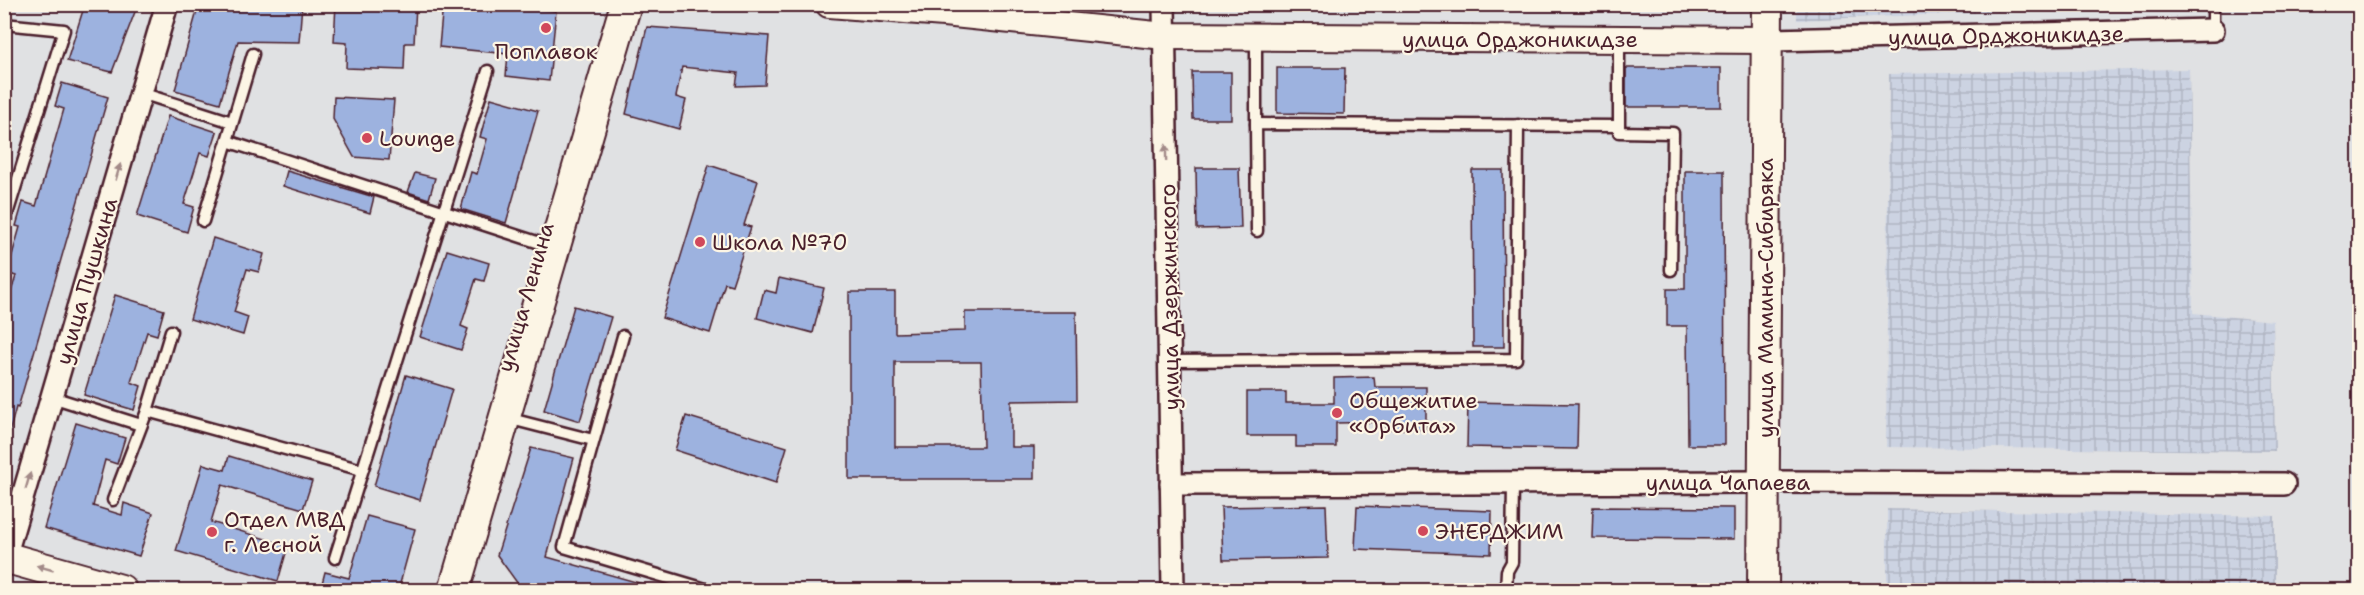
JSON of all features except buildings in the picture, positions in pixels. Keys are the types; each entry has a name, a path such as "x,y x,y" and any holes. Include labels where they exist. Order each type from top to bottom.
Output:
{"main road":[{"name":"улица Ленина","path":"441,591 498,416 547,246 609,4"},
{"path":"547,246 626,4"},
{"name":"улица Мамина-Сибиряка","path":"1763,591 1767,4"},
{"path":"454,591 498,416"},
{"path":"5,557 121,591"}],"street":[{"name":"улица Пушкина","path":"5,557 167,4"},
{"name":"улица Орджоникидзе","path":"829,4 944,13 1164,36 1767,40 2213,30"},
{"name":"улица Дзержинского","path":"1164,4 1173,591"},
{"name":"улица Чапаева","path":"1172,484 1764,482 2284,484"}],"lane":[{"path":"2213,4 2213,30"},
{"path":"4,24 64,30 4,224"},
{"path":"1256,37 1257,231"},
{"path":"1619,40 1618,132 1673,133 1671,270"},
{"path":"203,221 253,54"},
{"path":"335,558 488,71"},
{"path":"141,93 232,122"},
{"path":"1256,124 1618,126"},
{"path":"1170,361 1516,359 1518,125"},
{"path":"227,141 547,246"},
{"path":"113,500 147,411 171,331"},
{"path":"623,336 564,547 709,591"},
{"path":"52,397 141,425"},
{"path":"147,411 362,470"},
{"path":"498,416 593,441"},
{"path":"1506,591 1506,571 1512,562 1513,483"}],"shaded area":[{"path":"1797,4 2169,4 2169,5 1797,20"},
{"path":"2189,69 2193,313 2273,321 2275,451 1886,447 1889,74"},
{"path":"1887,509 2275,516 2275,590 1887,590"}],"place":[{"name":"Поплавок","path":"546,28"},
{"name":"Lounge","path":"367,138"},
{"name":"Школа №70","path":"700,242"},
{"name":"Общежитие «Орбита»","path":"1337,413"},
{"name":"ЭНЕРДЖИМ","path":"1423,531"},
{"name":"Отдел МВД г. Лесной","path":"212,532"}]}
